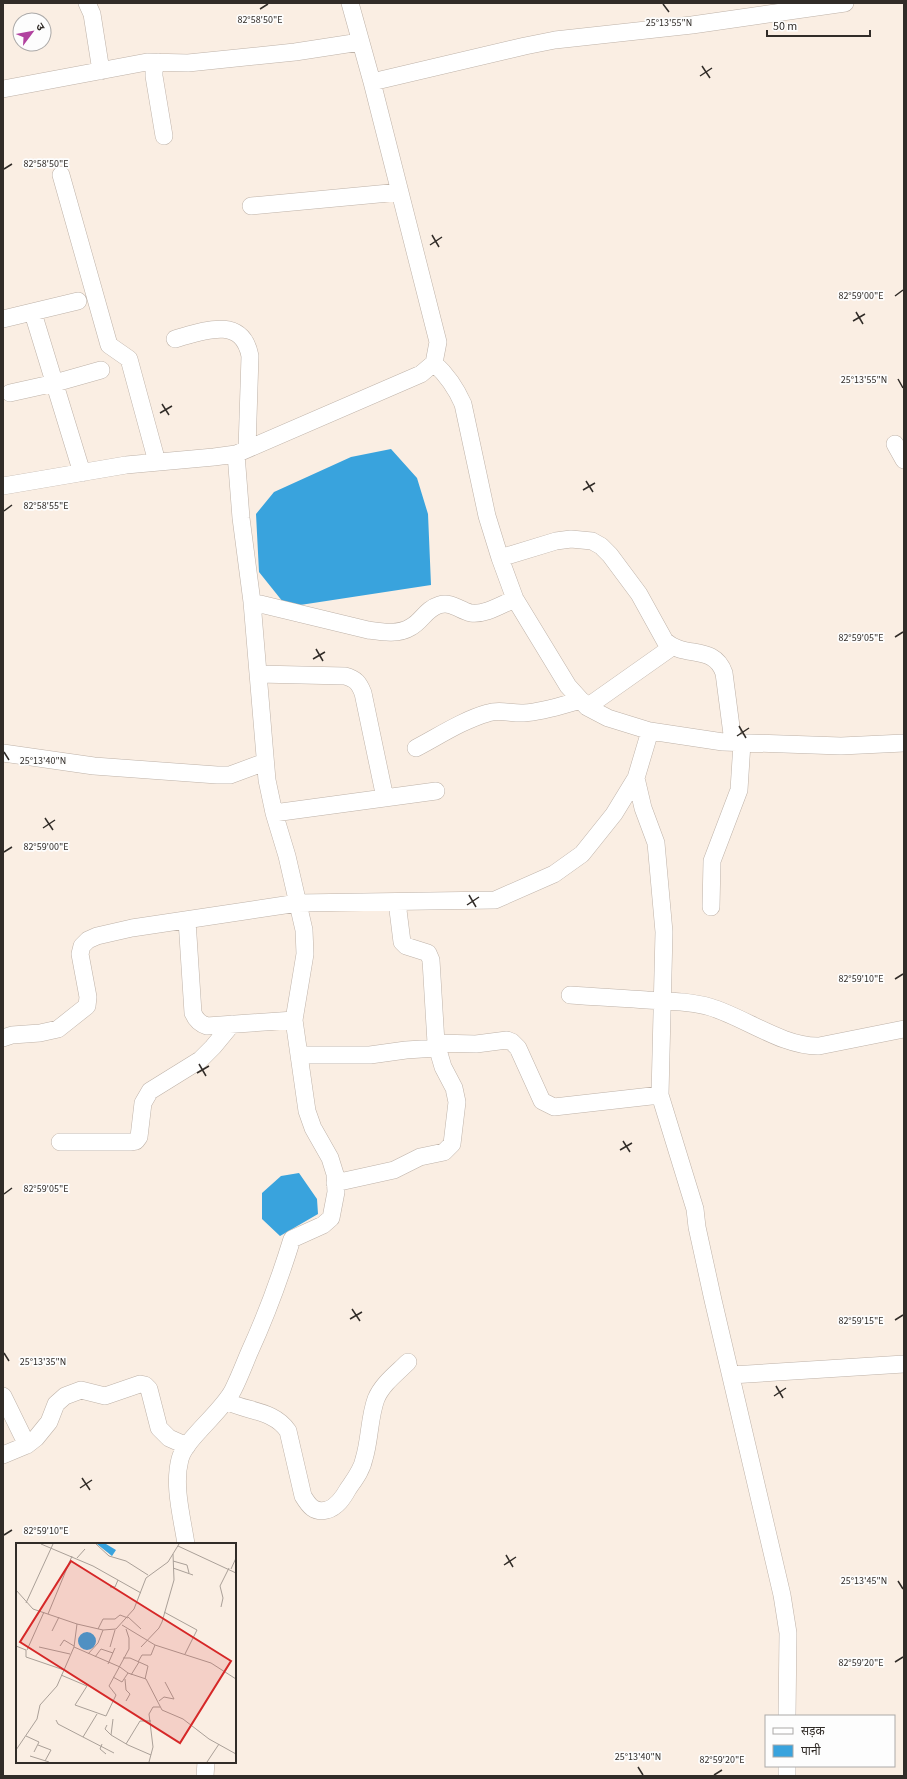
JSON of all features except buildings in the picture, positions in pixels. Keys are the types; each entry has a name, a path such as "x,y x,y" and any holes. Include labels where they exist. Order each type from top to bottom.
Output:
{"street":[{"path":"87,3 92,14 101,71"},
{"path":"3,486 126,465 214,458 241,451 420,374 434,363 438,342 372,82 350,3"},
{"path":"372,82 554,40 692,25 845,3"},
{"path":"3,89 147,62 188,63 287,53 360,42"},
{"path":"158,62 154,70 154,76 164,136"},
{"path":"61,175 109,345 129,359 157,462"},
{"path":"251,206 400,192"},
{"path":"3,319 78,301"},
{"path":"33,313 82,473"},
{"path":"175,339 216,328 224,328 237,334 245,340 250,356 241,451 241,518 252,602 265,762 274,813 287,856 304,930 304,954 294,1020 307,1111 313,1128 330,1158 335,1174 336,1192 331,1218 323,1225 292,1239 269,1307 233,1390 236,1405"},
{"path":"434,363 446,374 457,390 463,404 487,516 515,599 568,686 584,704 608,718 650,732 738,742 841,746 904,743"},
{"path":"10,393 55,383 100,370"},
{"path":"895,444 904,460"},
{"path":"500,558 556,541 571,539 592,541 601,546 610,555 638,594 660,633 672,647 710,656 716,659 721,665 724,673 738,742 739,790 712,861 711,907"},
{"path":"252,602 368,630 387,632 402,631 411,627 425,612 432,607 441,604 450,604 470,613 477,613 486,612 515,599"},
{"path":"416,748 474,718 488,713 497,711 522,713 533,712 584,704 672,647"},
{"path":"258,674 346,676 354,678 359,684 362,693 385,798"},
{"path":"3,1038 12,1035 40,1033 58,1029 87,1006 88,997 80,954 82,946 88,940 97,936 132,928 298,903 495,900 554,874 582,854 597,838 636,778 650,732"},
{"path":"3,753 94,766 211,775 230,775 265,762"},
{"path":"636,778 643,808 656,843 659,860 664,932 660,1095 695,1209 697,1227 782,1595 788,1633 787,1715"},
{"path":"274,813 436,791"},
{"path":"335,1183 394,1170 420,1157 444,1152 452,1144 458,1102 454,1088 443,1067 436,1046 431,960 428,953 421,949 406,946 402,942 396,902"},
{"path":"188,920 193,1013 201,1024 207,1026 294,1020"},
{"path":"570,995 663,1001 712,1008 803,1045 819,1046 904,1029"},
{"path":"60,1142 136,1141 138,1137 143,1103 150,1091 200,1060 232,1024"},
{"path":"299,1055 370,1055 436,1046 476,1044 507,1040 512,1042 518,1048 542,1102 554,1107 660,1095"},
{"path":"236,1405 276,1417 283,1422 288,1431 303,1496 314,1510 322,1511 333,1508 345,1494 362,1467 373,1409 382,1388 408,1362"},
{"path":"731,1375 904,1364"},
{"path":"3,1455 27,1445 43,1430 56,1404 65,1396 81,1390 105,1396 140,1384 145,1385 149,1389 159,1428 164,1434 187,1446"},
{"path":"3,1396 27,1445"},
{"path":"186,1543 177,1473 180,1458 187,1446 236,1405"},
{"path":"205,1776 206,1763"}],"water":[{"path":"391,449 417,478 428,514 431,585 287,607 259,572 256,514 274,492 351,457"},
{"path":"299,1173 317,1199 318,1214 280,1236 262,1219 262,1193 281,1176"}]}
